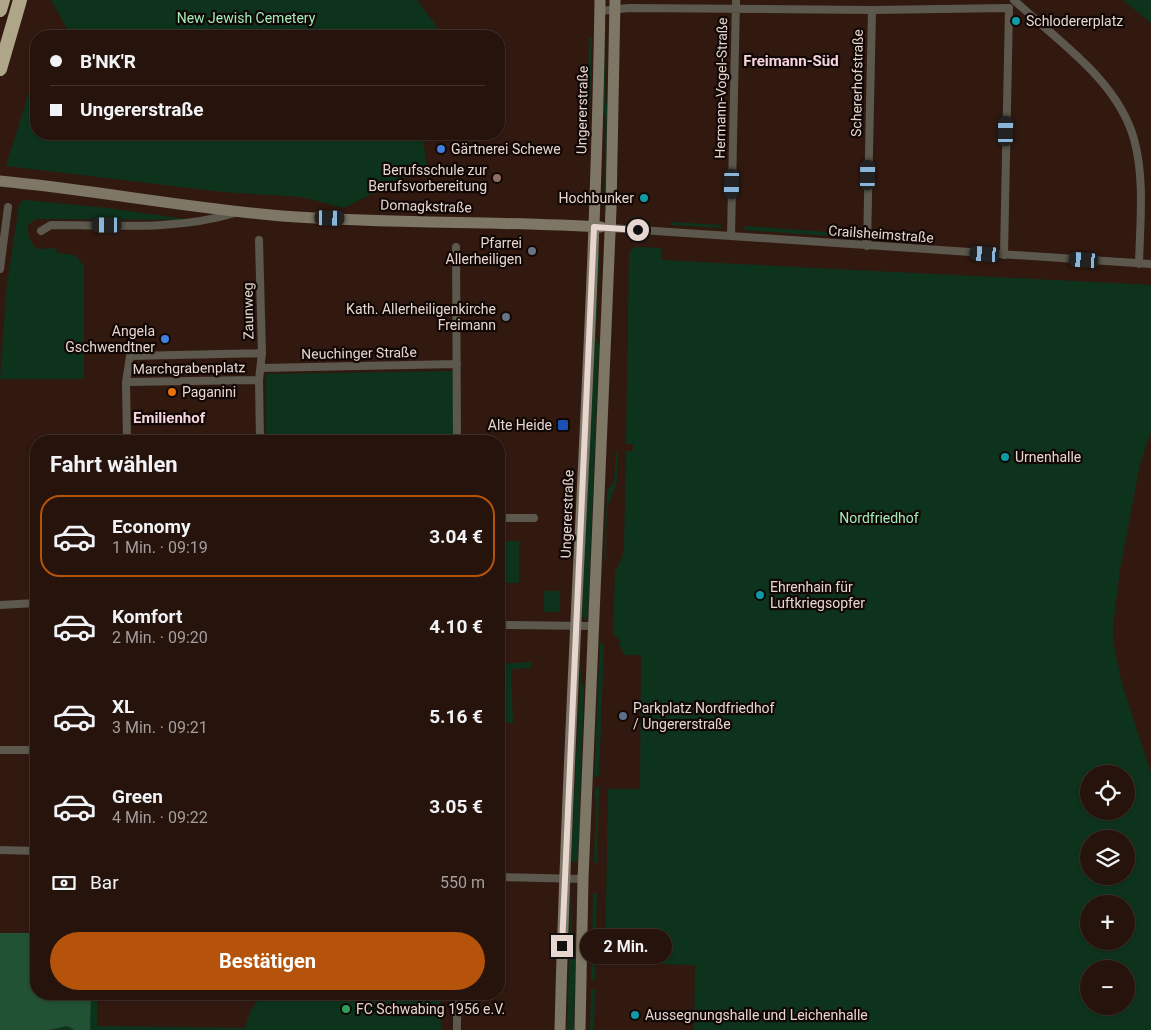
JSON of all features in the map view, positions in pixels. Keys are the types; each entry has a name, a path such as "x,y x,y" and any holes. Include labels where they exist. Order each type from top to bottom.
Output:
{"highway":[{"path":"0,10 3,0"},
{"path":"0,69 20,0"}],"main road":[{"path":"580,1030 583,879 610,228 615,4"},
{"name":"Ungererstraße","path":"560,1030 564,879 594,227 600,6"},
{"name":"Domagkstraße","path":"4,181 242,212 312,218 610,228"}],"street":[{"name":"Hermann-Vogel-Straße","path":"731,236 736,0"},
{"path":"1004,255 1008,40 1010,8 1015,1 1099,78 1114,96 1125,116 1134,139 1139,172 1139,264"},
{"path":"600,6 615,4 735,9 872,10 1010,8"},
{"name":"Schererhofstraße","path":"867,246 872,10"},
{"path":"0,269 8,207"},
{"name":"Domagkstraße","path":"41,231 52,225 180,225 204,222 242,212"},
{"name":"Crailsheimstraße","path":"610,228 1151,264"},
{"name":"Zaunweg","path":"259,240 262,353 260,435"},
{"path":"456,247 457,435"},
{"name":"Marchgrabenplatz","path":"260,380 126,382 130,356 262,353"},
{"name":"Neuchinger Straße","path":"261,368 457,364"},
{"path":"126,382 127,435"},
{"path":"505,518 534,518"},
{"path":"0,605 30,603"},
{"path":"505,626 594,626"},
{"path":"0,750 30,750"},
{"path":"0,850 30,851"},
{"path":"505,877 583,879"},
{"path":"457,1000 457,1030"}],"green space":[{"name":"New Jewish Cemetery","path":"51,0 417,0 440,30 68,30"},
{"path":"1123,0 1151,0 1151,23"},
{"path":"604,23 606,24 605,100 609,108 608,201 604,200 606,119 603,110"},
{"path":"589,38 592,38 590,109 585,120 585,152 582,153 583,120 588,109"},
{"path":"30,89 30,140 423,140 427,166 344,208 302,197 223,192 6,166"},
{"path":"24,200 108,208 192,220 36,219 28,225 32,244 37,249 55,248 58,253 75,255 84,266 84,379 0,379 6,292 19,204"},
{"path":"671,222 721,225 721,228 671,225"},
{"path":"745,226 857,234 856,238 744,230"},
{"name":"Nordfriedhof","path":"637,247 661,248 661,260 1151,285 1151,431 1140,464 1120,569 1113,626 1114,647 1122,684 1151,773 1151,1030 694,1030 695,965 605,963 608,789 640,789 641,655 625,655 618,643 621,641 613,634 615,571 622,558 624,548 626,451 633,451 633,444 626,444 629,254 632,248"},
{"path":"597,251 600,251 596,336 599,347 588,618 586,620 582,616"},
{"path":"455,371 455,435 266,435 266,374"},
{"path":"616,451 618,451 617,481 607,508 606,559 604,559 607,490 614,483"},
{"path":"505,541 519,541 519,583 505,583"},
{"path":"544,591 560,591 560,612 544,612"},
{"path":"582,637 581,681 584,689 578,862 571,862"},
{"path":"600,642 604,645 599,775 594,778"},
{"path":"531,662 531,668 511,669 513,723 505,723 505,664"},
{"path":"599,786 597,863 594,863 596,800 594,797 595,788"},
{"path":"571,888 572,934 576,942 574,1030 567,1030"},
{"path":"593,893 597,893 595,980 591,980"},
{"path":"0,933 30,933 30,1000 97,1000 97,1026 245,1028 250,1012 258,1000 440,1000 441,1030 0,1030"},
{"path":"0,933 30,933 30,1000 91,1000 90,1030 75,1030 67,1026 49,1030 0,1030"},
{"path":"591,989 595,989 594,1030 590,1030"}],"place":[{"name":"Schlodererplatz","path":"1016,21"},
{"name":"Gärtnerei Schewe","path":"441,149"},
{"name":"Berufsschule zur Berufsvorbereitung","path":"497,178"},
{"name":"Hochbunker","path":"644,198"},
{"name":"Pfarrei Allerheiligen","path":"532,251"},
{"name":"Kath. Allerheiligenkirche Freimann","path":"506,317"},
{"name":"Angela Gschwendtner","path":"165,339"},
{"name":"Paganini","path":"172,392"},
{"name":"Alte Heide","path":"563,425"},
{"name":"Urnenhalle","path":"1005,457"},
{"name":"Ehrenhain für Luftkriegsopfer","path":"760,595"},
{"name":"Parkplatz Nordfriedhof / Ungererstraße","path":"623,716"},
{"name":"FC Schwabing 1956 e.V.","path":"346,1009"},
{"name":"Aussegnungshalle und Leichenhalle","path":"635,1015"}],"district":[{"name":"Freimann-Süd","path":"791,61"},
{"name":"Emilienhof","path":"169,418"}],"route":[{"path":"562,946 594,227 638,230"}]}
